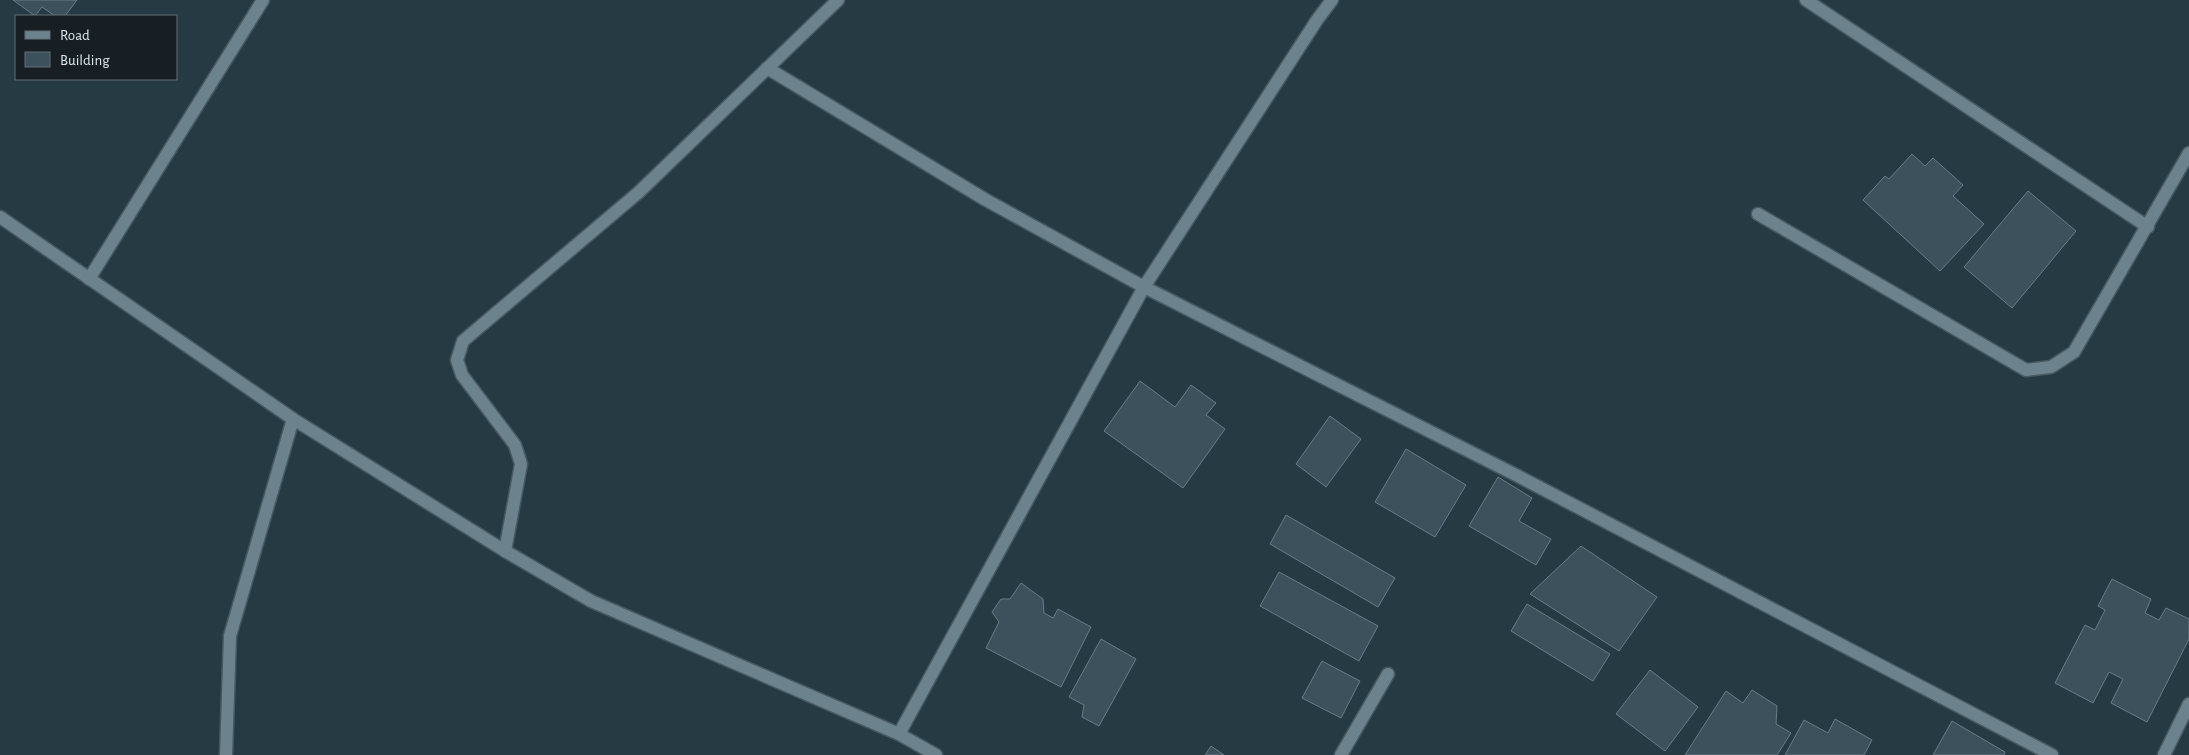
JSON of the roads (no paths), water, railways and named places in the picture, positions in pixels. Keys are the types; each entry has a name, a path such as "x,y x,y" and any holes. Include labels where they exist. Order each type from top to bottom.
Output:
{"street":[{"path":"89,278 263,0"},
{"path":"505,551 521,464 515,445 462,375 457,360 463,340 639,192 838,0"},
{"path":"899,734 1144,287 1317,20 1332,0"},
{"path":"1806,0 2148,227"},
{"path":"767,68 986,200 1144,287 1525,480 2052,755"},
{"path":"1758,214 2026,370 2051,367 2074,352 2148,227 2189,153"},
{"path":"0,217 293,419 505,551 591,602 899,734 936,755"},
{"path":"226,755 230,636 293,419"},
{"path":"1341,755 1388,674"},
{"path":"2164,755 2189,704"}]}
